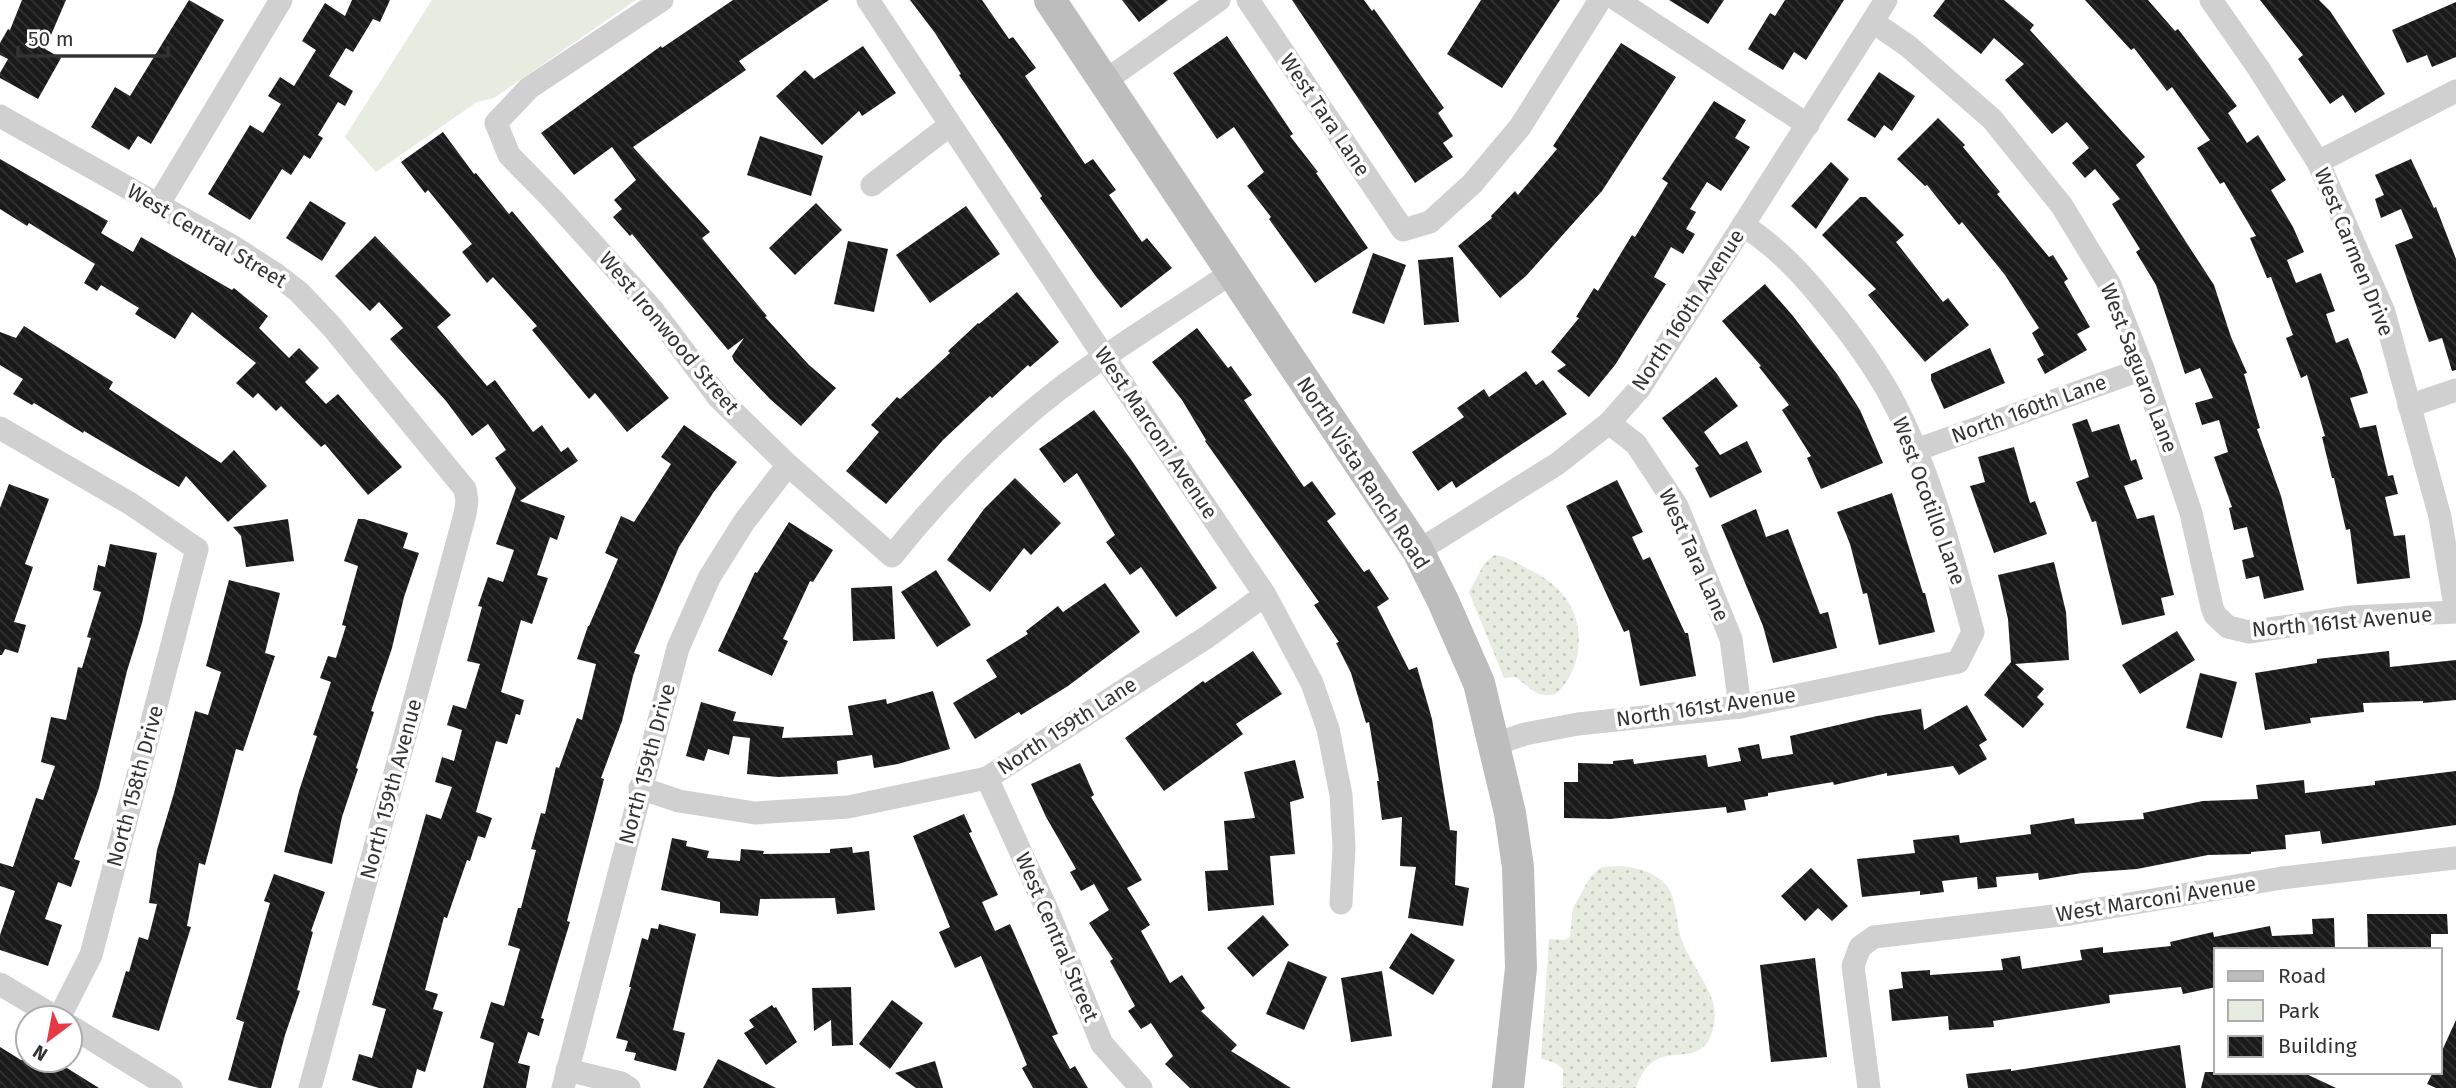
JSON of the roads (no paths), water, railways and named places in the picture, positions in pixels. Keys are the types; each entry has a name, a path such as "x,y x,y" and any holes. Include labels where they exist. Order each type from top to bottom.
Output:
{"street":[{"path":"158,205 281,0"},
{"name":"West Ironwood Street","path":"662,0 529,88 496,123 509,155 652,309 719,398 788,465 892,556 933,505 980,457 1058,391 1105,358"},
{"name":"West Marconi Avenue","path":"868,0 1265,594 1312,683 1331,740 1338,773 1344,821 1341,904"},
{"name":"North Vista Ranch Road","path":"1050,0 1418,551 1479,683 1510,813 1518,867 1521,968 1508,1088"},
{"path":"1105,81 1219,0"},
{"name":"West Tara Lane","path":"1248,0 1403,230 1430,222 1472,184 1520,127 1600,0"},
{"path":"1617,0 1808,125"},
{"name":"North 160th Avenue","path":"1418,551 1557,464 1609,423 1639,388 1886,0"},
{"name":"West Carmen Drive","path":"2211,0 2318,162 2384,312 2440,517 2456,612"},
{"name":"West Saguaro Lane","path":"1873,22 1908,46 1992,119 2062,205 2110,285 2143,369 2191,513 2211,607 2215,615 2228,627"},
{"path":"2318,162 2456,91"},
{"name":"West Central Street","path":"0,116 254,260 299,292 332,327 465,489"},
{"path":"872,185 950,125"},
{"name":"West Ocotillo Lane","path":"1743,225 1769,242 1808,282 1860,346 1891,397 1916,450 1948,540 1973,632 1958,662"},
{"path":"1105,358 1231,273"},
{"name":"North 160th Lane","path":"1916,450 2143,369"},
{"path":"2409,406 2456,390"},
{"name":"West Tara Lane","path":"1609,423 1636,443 1677,506 1731,639 1740,707"},
{"name":"North 158th Drive","path":"0,428 131,505 197,549 91,955 65,1004"},
{"name":"North 159th Drive","path":"565,1079 678,648 709,578 744,522 788,465"},
{"name":"North 159th Avenue","path":"310,1088 465,514 465,489"},
{"name":"North 159th Lane","path":"640,788 679,802 755,813 848,807 987,778 1207,637 1265,594"},
{"name":"North 161st Avenue","path":"2228,627 2249,632 2350,617 2456,612"},
{"name":"North 161st Avenue","path":"1495,744 1525,734 1578,724 1740,707 1958,662"},
{"name":"West Central Street","path":"987,778 1049,914 1102,1044 1141,1088"},
{"name":"West Marconi Avenue","path":"1869,1088 1853,966 1860,947 1874,937 2070,914 2282,878 2456,858"},
{"path":"0,984 34,1004"},
{"path":"84,1035 171,1088"},
{"path":"565,1079 621,1083 629,1088"}]}
